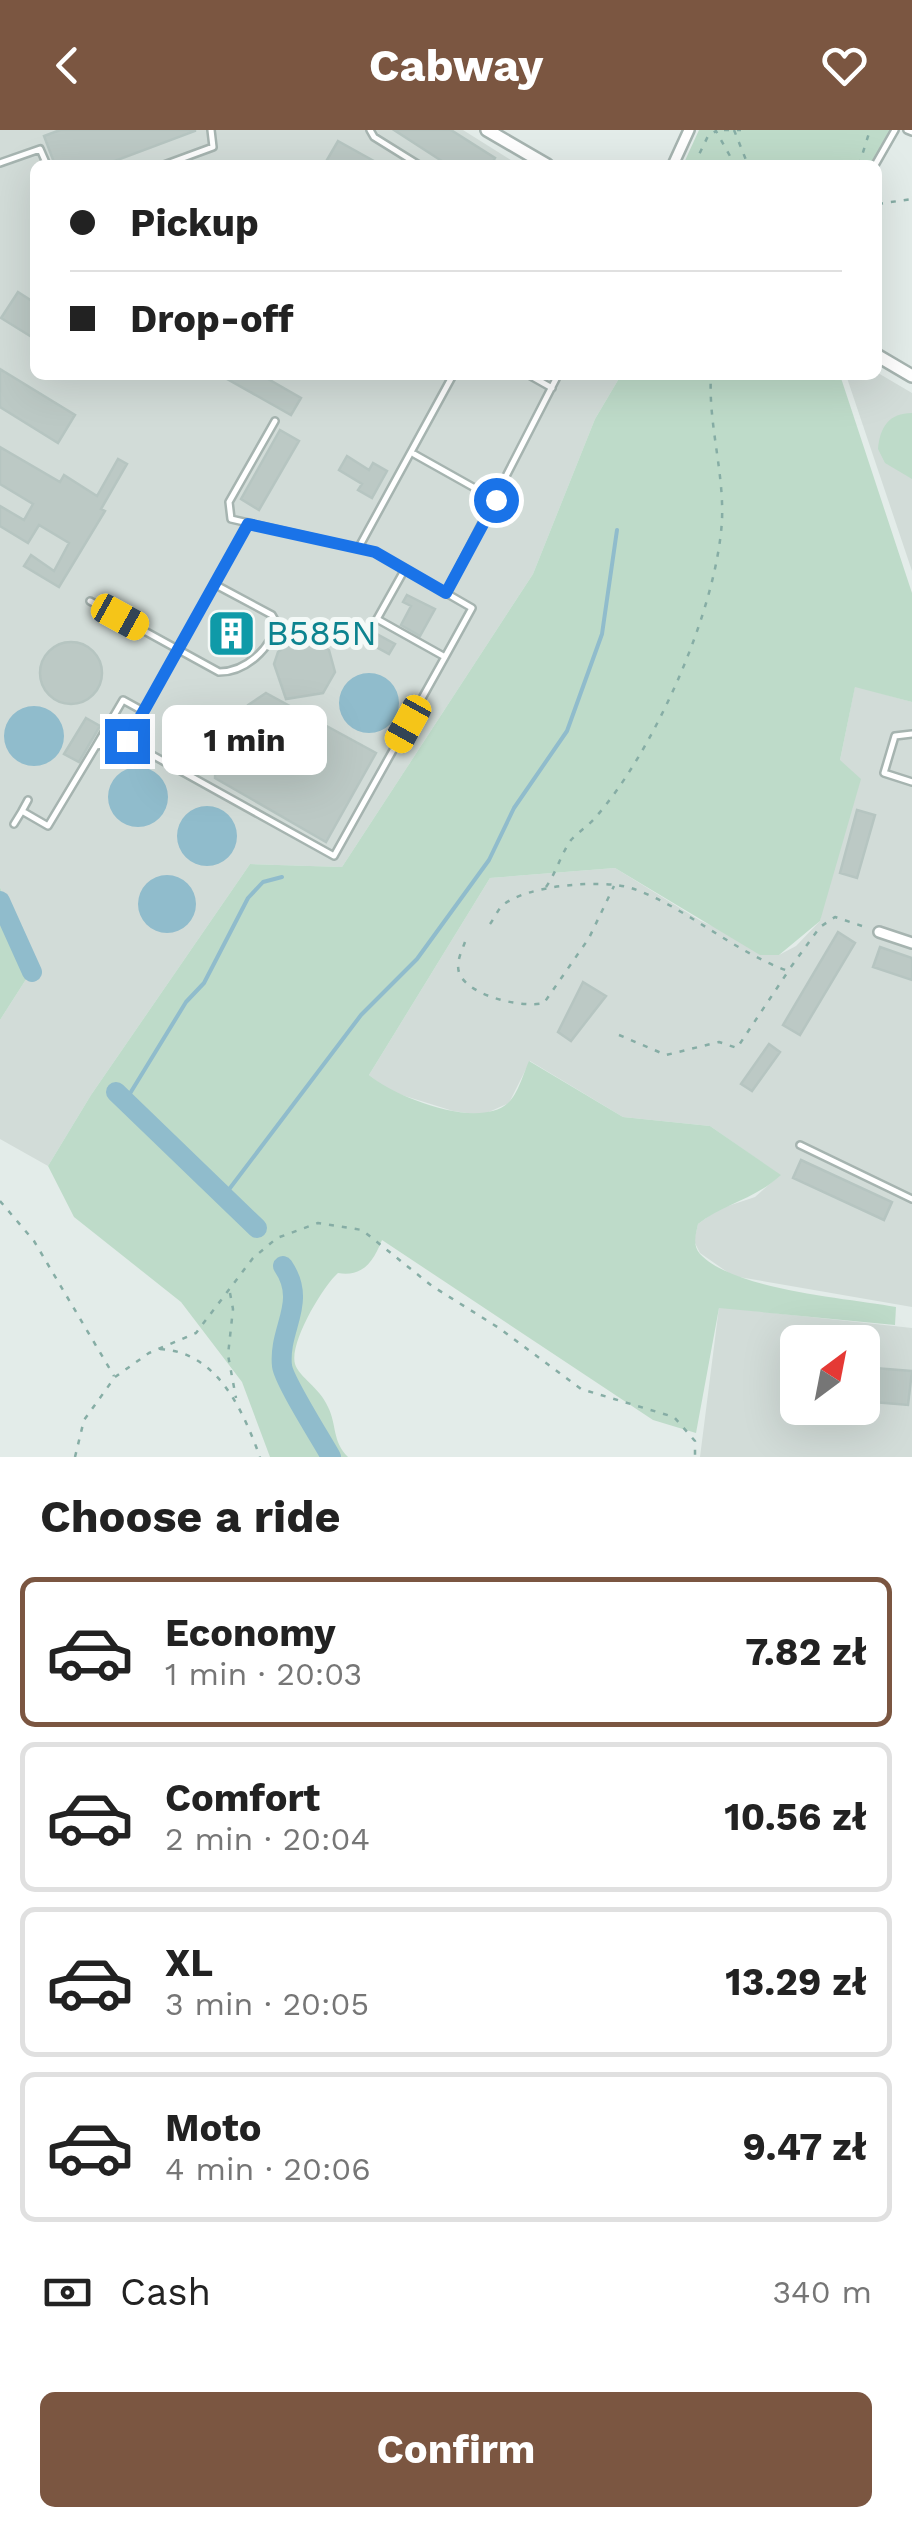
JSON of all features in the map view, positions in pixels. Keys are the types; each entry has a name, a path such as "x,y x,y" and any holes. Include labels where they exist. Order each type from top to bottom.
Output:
{"street":[{"path":"487,130 538,160"},
{"path":"675,160 689,130"},
{"path":"882,358 912,376"},
{"path":"879,932 912,943"}],"lane":[{"path":"178,160 213,147 211,130"},
{"path":"370,130 374,137 412,160"},
{"path":"878,160 895,130"},
{"path":"0,163 40,149 45,160"},
{"path":"359,547 414,454 451,380"},
{"path":"538,380 552,388"},
{"path":"446,593 556,380"},
{"path":"96,746 127,741 334,856 472,608 359,547 231,519 229,502 274,421"},
{"path":"414,454 496,500"},
{"path":"127,741 248,524"},
{"path":"405,569 377,619 445,657"},
{"path":"90,601 219,672 233,672 264,650 275,630 272,615 215,584"},
{"path":"22,811 48,826 122,700 144,711"},
{"path":"912,734 895,736 884,773 912,782"},
{"path":"14,824 28,800"},
{"path":"800,1145 912,1200"}],"path":[{"path":"724,130 741,130"},
{"path":"861,160 870,130"},
{"path":"696,160 709,135 716,131 731,160"},
{"path":"734,131 746,160"},
{"path":"882,203 912,199"},
{"path":"546,888 570,842 594,819 628,770 665,706 692,645 714,569 722,520 711,380"},
{"path":"464,942 458,961 461,976 475,988 511,1000 544,1003 589,938 614,884"},
{"path":"490,924 503,904 546,888 614,884 641,892 763,962 788,971"},
{"path":"619,1036 666,1055 718,1042 737,1048 820,926 835,917 879,932"},
{"path":"0,1201 34,1241 104,1366 116,1377"},
{"path":"75,1457 84,1420 116,1377 158,1349 196,1333 253,1258 290,1232 318,1223 362,1230 432,1286 499,1328 581,1388 674,1417 695,1441 695,1457"},
{"path":"230,1291 234,1309 228,1355 237,1402 260,1457"},
{"path":"158,1349 184,1353 204,1365 237,1402"}],"shaded area":[{"path":"0,130 463,130 511,160 30,160 30,380 618,380 595,419 533,574 342,867 250,864 91,1095 48,1166 0,1139 0,1020 32,970 0,887"},
{"path":"882,375 912,393 912,571 848,380 882,380"},
{"path":"855,686 912,702 912,1307 733,1276 700,1253 694,1241 698,1224 719,1209 755,1197 780,1175 710,1126 623,1117 530,1061 509,1103 482,1115 453,1111 389,1091 369,1075 490,878 615,868 701,921 779,955 796,946 820,921 840,760"},
{"path":"719,1307 912,1328 912,1457 700,1457"}],"green space":[{"path":"699,130 890,130 874,160 685,160"},
{"path":"618,380 842,380 912,593 912,702 855,687 840,760 861,779 820,921 779,955 760,955 615,868 490,878 369,1075 416,1101 477,1113 508,1103 529,1061 623,1117 710,1126 781,1175 698,1224 695,1243 700,1254 716,1266 764,1284 896,1307 895,1325 719,1308 696,1433 653,1420 382,1240 361,1270 338,1273 332,1280 309,1316 295,1355 297,1369 328,1407 339,1445 348,1457 270,1457 242,1382 181,1302 74,1217 48,1166 91,1095 250,864 342,867 533,574 595,419"},
{"path":"912,413 912,479 885,463 878,449 887,423"},
{"path":"0,887 32,970 0,1020"}],"water":[{"path":"369,673 390,682 399,703 390,724 369,733 348,724 339,703 348,682"},
{"path":"34,706 55,715 64,736 55,757 34,766 13,757 4,736 13,715"},
{"path":"138,767 159,776 168,797 159,818 138,827 117,818 108,797 117,776"},
{"path":"207,806 228,815 237,836 228,857 207,866 186,857 177,836 186,815"},
{"path":"167,875 188,883 196,904 188,925 167,933 146,925 138,904 146,883"}],"building":[{"path":"60,130 195,130 117,160 53,160 44,136"},
{"path":"394,130 451,130 495,158 440,160"},
{"path":"338,141 372,160 327,160"},
{"path":"18,292 30,300 30,336 1,318"},
{"path":"0,369 75,415 58,443 0,407"},
{"path":"229,380 270,380 301,398 291,415"},
{"path":"280,430 299,441 259,510 241,499"},
{"path":"0,447 60,482 64,475 97,496 118,459 127,464 101,509 105,511 59,587 24,566 31,555 54,571 69,543 39,525 28,543 0,526 0,506 24,520 33,504 0,484"},
{"path":"347,456 369,470 373,463 387,471 372,498 358,490 362,484 339,470"},
{"path":"407,595 435,609 420,636 401,625 411,606 403,602"},
{"name":"B585N","path":"227,616 248,627 235,650 214,639"},
{"path":"353,621 395,644 389,654 347,631"},
{"path":"297,638 309,638 329,650 335,672 323,693 286,699 274,664 278,652"},
{"path":"71,642 93,651 102,673 93,695 71,704 49,695 40,673 49,651"},
{"path":"266,693 376,753 326,842 215,778 216,760 232,752 236,727 252,722 248,705"},
{"path":"86,718 100,726 79,762 64,754"},
{"path":"857,810 875,815 857,878 840,873"},
{"path":"838,932 855,943 800,1035 783,1025"},
{"path":"880,947 912,958 912,980 873,967"},
{"path":"583,982 606,996 571,1041 558,1032"},
{"path":"769,1044 780,1052 752,1091 741,1084"},
{"path":"801,1160 892,1202 884,1220 793,1178"},
{"path":"880,1368 912,1371 908,1405 880,1403"}],"waterway":[{"path":"224,1196 361,1015 417,959 489,860 514,808 567,731 602,634 617,530"},
{"path":"126,1100 186,1002 204,983 248,898 263,882 282,877"},
{"path":"0,901 32,972"},
{"path":"116,1092 257,1228"},
{"path":"283,1266 290,1279 293,1304 282,1366 331,1457"}],"place":[{"name":"B585N","path":"231,633"}],"route":[{"path":"127,741 248,524 375,552 446,593 496,500"}]}
